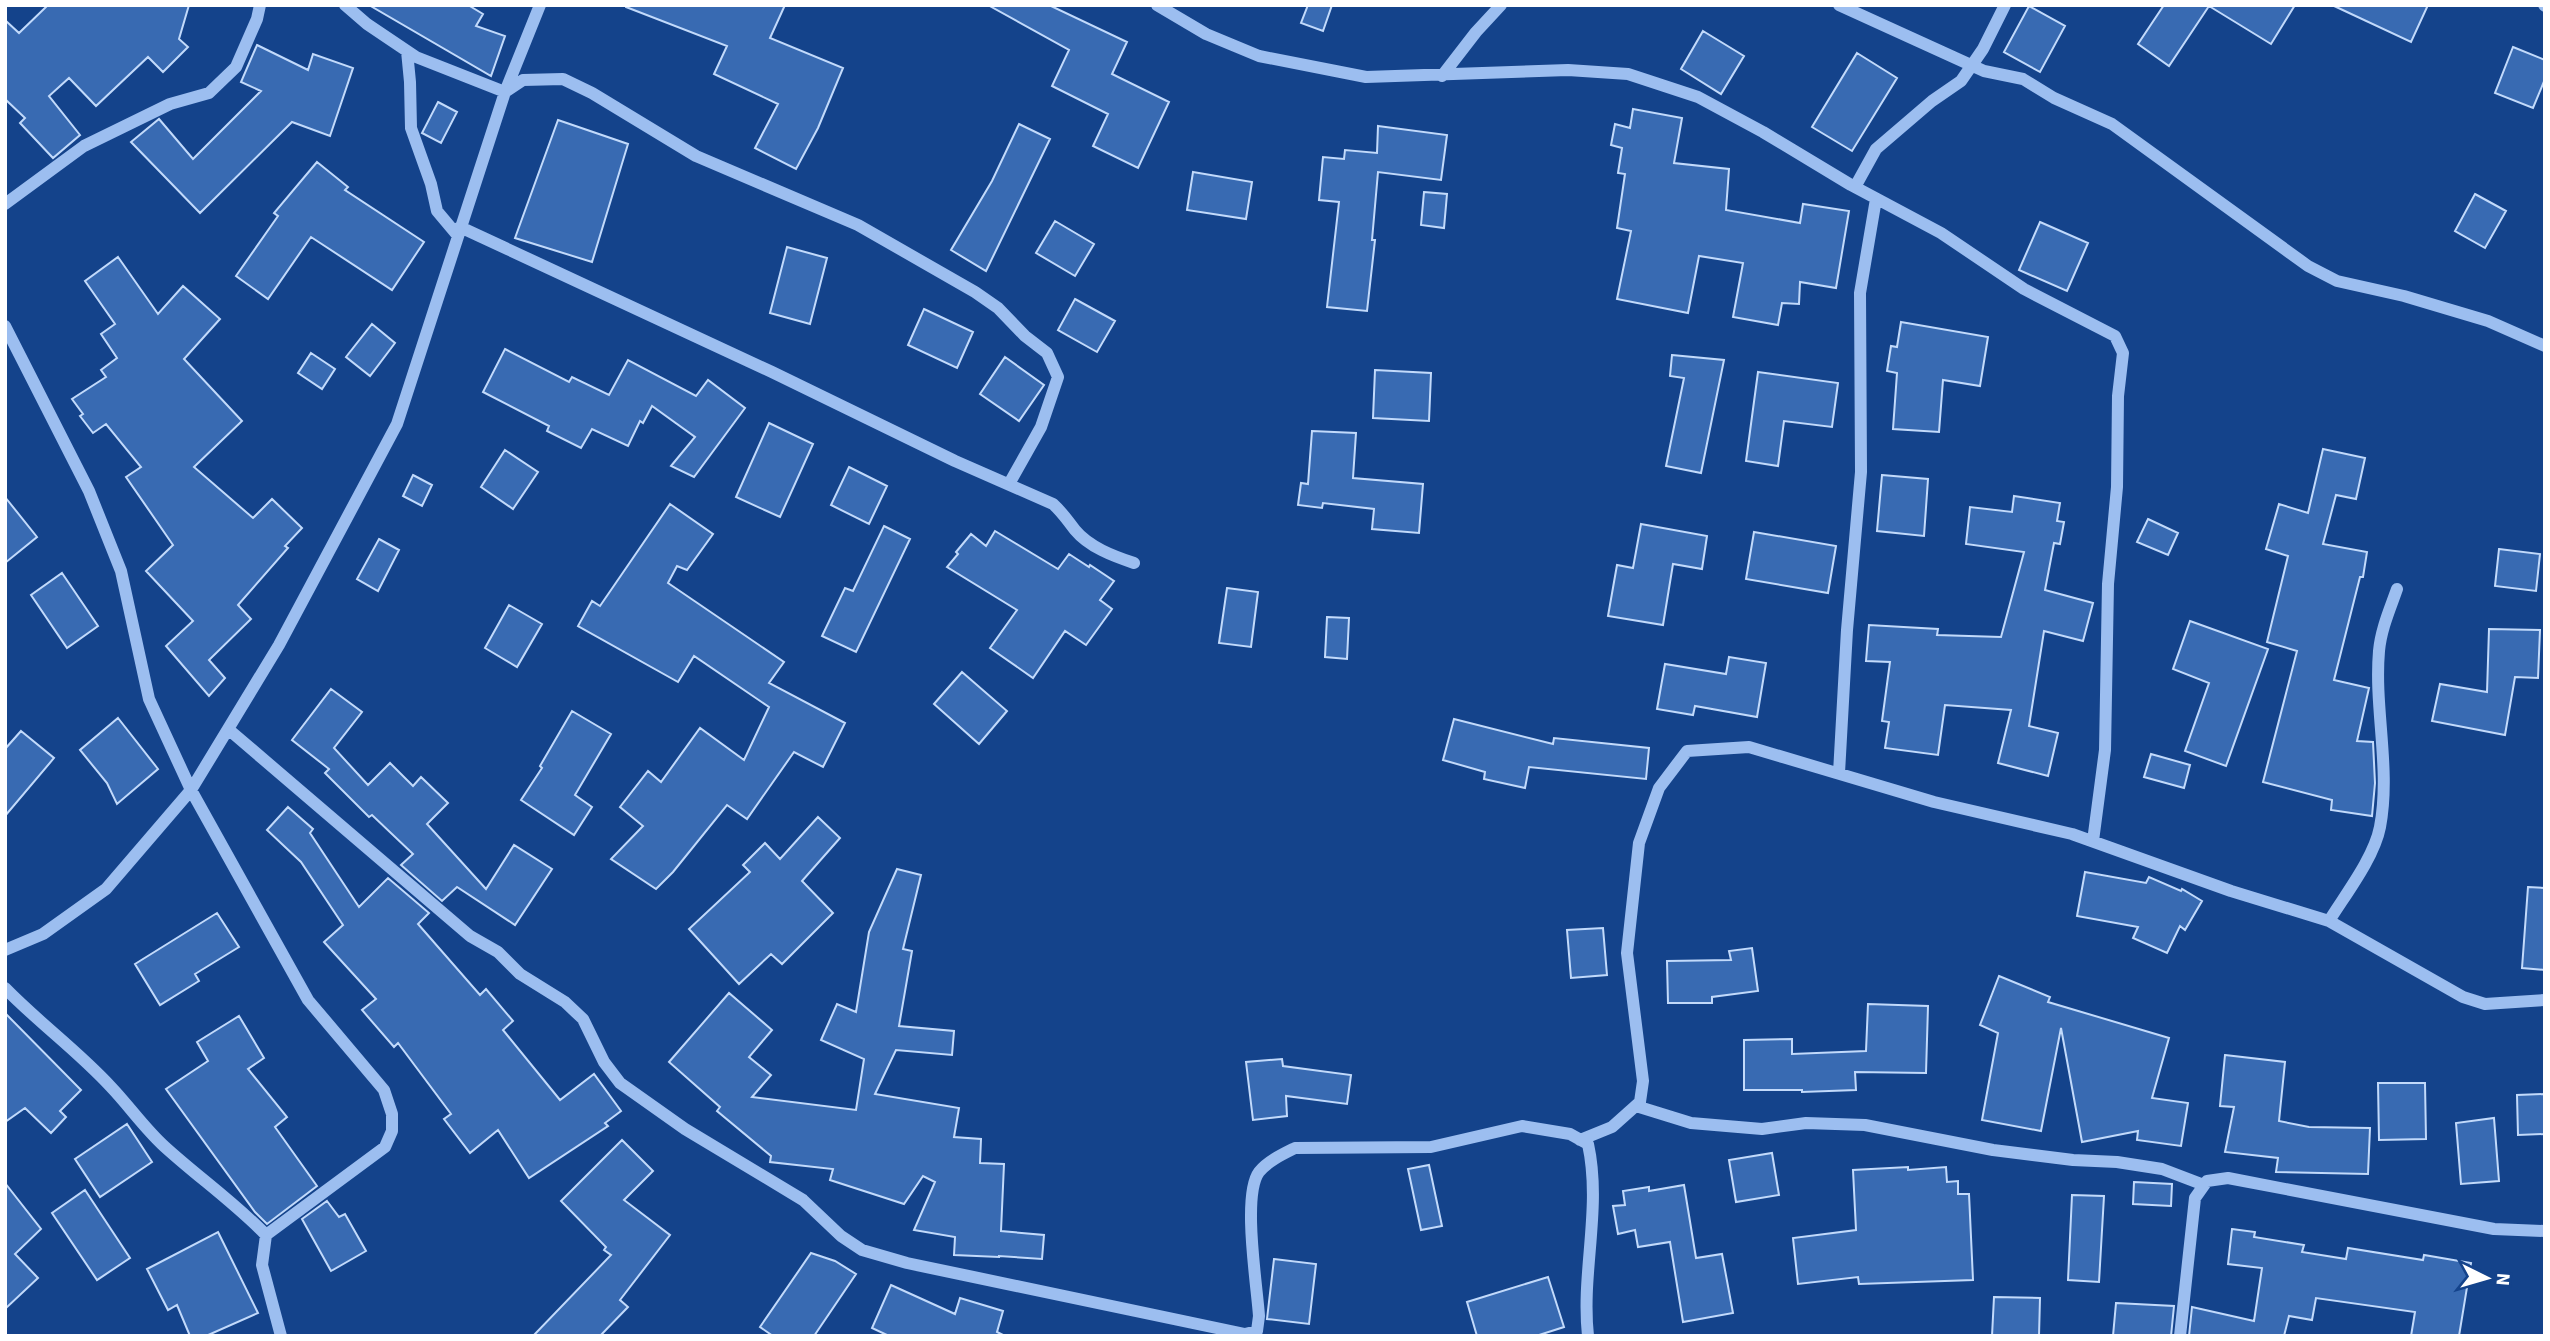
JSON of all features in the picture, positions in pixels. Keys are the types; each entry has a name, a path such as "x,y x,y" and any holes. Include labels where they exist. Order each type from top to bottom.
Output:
{"street":[{"path":"5,204 84,146 170,104 209,93 236,67 257,19 260,5"},
{"path":"345,5 367,24 416,57 505,92"},
{"path":"5,950 43,934 106,889 191,790 279,645 397,424 505,92 540,5"},
{"path":"1157,5 1206,34 1259,56 1366,77 1568,70 1628,74 1698,97 1941,233 2024,289 2115,336 2123,353 2118,396 2117,488 2108,584 2105,750 2093,841"},
{"path":"1442,76 1476,32 1502,5"},
{"path":"1839,5 1984,71 2023,79 2054,98 2112,124 2308,266 2337,281 2404,296 2488,321 2545,346"},
{"path":"1855,187 1876,149 1961,80 1983,49 2005,5"},
{"path":"407,51 411,128 437,211 459,232 1053,504 1066,515 1075,531 1108,555 1133,563"},
{"path":"505,92 523,80 563,79 592,93 696,156 858,225 998,308 1025,336 1047,353 1058,377 1041,428 1009,484"},
{"path":"1839,773 1847,630 1861,472 1860,293 1876,198"},
{"path":"5,326 89,491 121,571 149,699 191,790 308,1000 384,1090 392,1114 393,1131 385,1147 265,1235 262,1265 281,1336"},
{"path":"2329,921 2367,858 2380,829 2384,780 2379,653 2382,632 2397,589"},
{"path":"228,729 470,936 498,952 520,974 565,1002 583,1019 604,1062 620,1083 685,1129 803,1200 841,1236 862,1250 895,1260 1245,1334 1257,1331 1259,1316 1251,1205 1253,1184 1260,1171 1275,1158 1295,1148 1431,1147 1522,1126 1570,1133 1588,1144 1592,1163 1593,1222 1586,1317 1588,1336"},
{"path":"1580,1140 1612,1127 1640,1102 1643,1081 1628,953 1639,843 1659,788 1687,751 1749,747 1934,802 2073,834 2231,891 2329,921 2463,997 2485,1004 2545,1000"},
{"path":"5,988 102,1078 163,1146 244,1213 265,1235"},
{"path":"1636,1106 1691,1123 1762,1129 1806,1123 1865,1125 1993,1150 2162,1169 2204,1185"},
{"path":"2180,1336 2195,1198 2207,1181 2228,1178 2494,1229 2545,1231"}],"building":[{"path":"48,5 189,5 179,39 188,47 163,72 148,57 96,106 69,78 49,96 80,135 53,158 20,123 25,118 5,99 5,20 19,33"},
{"path":"369,5 468,5 483,14 476,26 505,36 491,76"},
{"path":"626,5 785,5 770,38 843,68 818,128 796,169 755,148 778,104 714,74 727,46"},
{"path":"988,5 1049,5 1127,42 1112,74 1169,102 1138,168 1093,146 1108,114 1052,86 1069,50"},
{"path":"1308,5 1332,5 1323,31 1301,23"},
{"path":"2164,5 2295,5 2271,44 2209,6 2169,66 2138,44"},
{"path":"2332,5 2428,5 2411,42"},
{"path":"2029,6 2065,26 2040,72 2004,52"},
{"path":"1703,31 1744,56 1721,94 1681,69"},
{"path":"257,45 308,70 313,54 353,68 330,136 292,122 200,213 131,142 159,119 193,159 261,91 241,82"},
{"path":"2513,47 2545,60 2545,79 2533,108 2495,93"},
{"path":"1857,53 1897,78 1852,151 1812,127"},
{"path":"438,102 457,112 441,143 422,133"},
{"path":"1633,109 1682,118 1674,163 1729,169 1726,210 1800,223 1803,204 1849,211 1836,288 1800,282 1799,304 1782,303 1778,325 1733,317 1743,263 1699,256 1688,313 1617,299 1631,231 1617,228 1625,174 1618,173 1622,148 1611,145 1615,124 1630,128"},
{"path":"558,120 628,144 592,262 515,238"},
{"path":"1019,124 1050,139 986,271 951,250 992,181"},
{"path":"1378,126 1447,135 1441,180 1378,172 1372,240 1375,240 1367,311 1327,307 1339,202 1319,200 1323,157 1344,159 1345,150 1377,153"},
{"path":"317,162 348,187 345,190 424,242 392,290 311,237 268,299 236,276 278,216 274,213"},
{"path":"1193,172 1252,182 1246,219 1187,210"},
{"path":"1424,192 1447,194 1444,228 1421,225"},
{"path":"2475,194 2506,211 2485,248 2455,231"},
{"path":"1055,221 1094,244 1075,276 1036,253"},
{"path":"2040,222 2088,243 2067,291 2019,270"},
{"path":"787,247 827,258 810,324 770,313"},
{"path":"118,257 158,314 183,286 220,319 184,359 242,421 194,467 253,518 272,499 302,528 238,605 251,619 209,660 225,678 209,696 166,646 193,621 146,571 173,545 126,477 141,467 106,424 93,433 80,416 83,414 72,399 106,377 101,370 117,358 101,334 115,324 85,281"},
{"path":"1075,299 1115,321 1097,352 1058,330"},
{"path":"924,309 973,332 957,368 908,345"},
{"path":"1901,322 1988,337 1980,386 1943,380 1939,432 1893,429 1897,373 1887,371 1891,346 1897,347"},
{"path":"372,324 395,343 370,376 346,357"},
{"path":"505,349 569,382 572,377 609,395 628,360 696,396 708,380 745,408 694,477 671,466 695,437 652,406 643,423 640,421 628,446 592,429 581,448 547,431 549,426 483,392"},
{"path":"311,353 335,369 322,389 298,373"},
{"path":"1672,355 1724,360 1701,473 1666,466 1684,378 1670,376"},
{"path":"1005,357 1044,385 1019,421 980,394"},
{"path":"1375,370 1431,373 1429,421 1373,418"},
{"path":"1758,372 1838,383 1832,427 1784,421 1778,466 1746,461"},
{"path":"769,423 813,444 780,517 736,497"},
{"path":"1312,431 1356,433 1353,478 1423,484 1419,533 1372,529 1374,509 1323,503 1322,508 1298,505 1301,483 1308,484"},
{"path":"2323,449 2365,458 2356,499 2336,495 2323,544 2367,552 2363,577 2360,577 2334,680 2369,688 2357,741 2373,742 2375,783 2372,816 2331,810 2332,800 2263,782 2297,651 2267,642 2288,556 2266,549 2279,504 2308,513"},
{"path":"505,450 538,472 513,509 481,487"},
{"path":"849,467 887,486 869,524 831,505"},
{"path":"413,475 432,485 422,506 403,496"},
{"path":"1882,475 1928,479 1924,536 1877,531"},
{"path":"2014,496 2060,503 2057,521 2064,522 2060,544 2054,543 2045,590 2093,603 2083,641 2044,631 2029,726 2058,733 2048,776 1998,763 2011,710 1945,705 1938,755 1885,748 1889,722 1882,721 1890,662 1866,661 1869,625 1938,629 1937,635 2001,637 2024,552 1966,544 1970,507 2012,512"},
{"path":"5,497 37,537 5,563"},
{"path":"670,504 713,534 687,570 677,566 668,583 784,662 769,683 845,723 823,767 794,752 747,819 727,805 656,889 611,859 643,826 620,807 648,771 661,782 700,728 744,760 769,707 694,656 678,682 578,626 592,601 600,606"},
{"path":"2148,519 2178,533 2168,555 2137,542"},
{"path":"1641,524 1707,536 1702,569 1673,564 1663,625 1608,616 1617,565 1633,568"},
{"path":"884,526 910,539 856,652 822,636 845,588 853,591"},
{"path":"995,531 1058,569 1069,554 1114,581 1100,600 1112,609 1086,645 1065,631 1033,678 990,648 1017,610 947,567 971,534 986,546"},
{"path":"1754,532 1836,546 1828,593 1746,579"},
{"path":"379,539 399,550 378,591 357,579"},
{"path":"2499,549 2540,554 2536,591 2495,586"},
{"path":"62,573 98,626 67,648 31,595"},
{"path":"1227,588 1258,592 1251,647 1219,643"},
{"path":"509,605 542,624 517,667 485,648"},
{"path":"1327,617 1349,618 1347,659 1325,657"},
{"path":"2190,621 2268,649 2226,766 2185,751 2209,683 2173,669"},
{"path":"2489,629 2540,630 2538,678 2515,677 2505,735 2432,721 2440,684 2487,692"},
{"path":"1729,657 1766,663 1757,717 1695,706 1693,715 1657,709 1665,664 1726,674"},
{"path":"962,672 1007,711 979,744 934,704"},
{"path":"331,689 362,712 334,748 368,785 390,763 413,786 421,777 448,803 427,824 486,889 514,845 552,869 515,925 457,887 442,901 401,865 413,854 372,815 369,817 325,773 329,769 292,740"},
{"path":"572,711 611,734 575,795 592,807 574,835 521,800 542,768 540,766"},
{"path":"118,718 158,769 117,804 107,783 80,750"},
{"path":"1454,719 1553,744 1554,738 1649,748 1646,779 1529,767 1525,788 1484,779 1485,772 1443,760"},
{"path":"21,731 54,758 5,816 5,749"},
{"path":"2151,754 2190,765 2184,788 2144,777"},
{"path":"288,807 313,829 310,833 359,907 388,878 429,913 418,924 480,995 486,989 513,1021 503,1030 560,1100 594,1074 621,1111 605,1123 608,1126 529,1178 498,1130 470,1153 444,1119 451,1114 398,1043 394,1047 362,1010 376,999 324,942 343,925 301,862 267,830"},
{"path":"818,817 840,838 802,881 833,913 782,964 771,954 739,984 689,929 750,872 743,865 765,843 780,859"},
{"path":"897,869 921,875 903,949 912,951 899,1026 954,1031 952,1055 896,1050 875,1094 959,1108 954,1137 981,1139 980,1163 1004,1164 1001,1231 1044,1235 1042,1259 954,1255 955,1237 914,1230 935,1182 923,1176 904,1204 830,1180 833,1169 770,1162 771,1156 717,1111 720,1107 669,1062 729,993 772,1030 749,1057 771,1075 752,1097 856,1110 864,1059 821,1040 837,1004 856,1012 869,932"},
{"path":"2085,872 2146,883 2149,877 2181,891 2182,889 2202,901 2185,930 2180,926 2167,953 2133,938 2138,927 2077,916"},
{"path":"2528,887 2545,888 2545,970 2522,968"},
{"path":"217,913 239,947 195,974 199,981 160,1005 135,964"},
{"path":"1603,928 1607,975 1571,978 1567,930"},
{"path":"1752,948 1758,991 1712,997 1712,1003 1668,1003 1667,961 1731,960 1729,951"},
{"path":"1999,976 2050,997 2048,1002 2169,1038 2152,1098 2188,1103 2181,1146 2137,1140 2138,1131 2082,1142 2061,1028 2041,1131 1982,1120 1998,1033 1980,1025"},
{"path":"1868,1004 1928,1006 1926,1073 1855,1072 1856,1090 1744,1090 1744,1040 1792,1039 1792,1054 1866,1051"},
{"path":"5,1013 81,1090 60,1111 66,1117 51,1133 25,1108 5,1122"},
{"path":"239,1016 264,1058 248,1069 287,1117 275,1127 317,1186 267,1224 255,1212 166,1089 208,1061 197,1042"},
{"path":"2225,1055 2285,1062 2279,1121 2309,1127 2370,1128 2368,1174 2276,1172 2278,1158 2225,1152 2234,1107 2220,1106"},
{"path":"1282,1059 1283,1066 1351,1075 1347,1104 1286,1096 1287,1116 1253,1120 1246,1062"},
{"path":"2378,1083 2425,1083 2426,1139 2379,1140"},
{"path":"2545,1094 2545,1134 2518,1135 2517,1095"},
{"path":"2494,1118 2499,1181 2461,1184 2456,1123"},
{"path":"127,1124 152,1162 100,1197 75,1159"},
{"path":"622,1140 653,1171 624,1200 670,1235 620,1300 628,1307 600,1336 533,1336 611,1255 561,1201"},
{"path":"1772,1153 1779,1195 1736,1202 1729,1160"},
{"path":"1429,1165 1442,1226 1421,1230 1408,1169"},
{"path":"1908,1167 1908,1170 1946,1167 1947,1182 1958,1181 1958,1194 1969,1194 1973,1280 1859,1284 1858,1277 1798,1284 1793,1238 1856,1230 1853,1170"},
{"path":"2134,1182 2172,1184 2171,1206 2133,1204"},
{"path":"5,1183 41,1229 15,1254 38,1278 5,1309"},
{"path":"1684,1185 1696,1258 1722,1254 1733,1313 1683,1322 1670,1242 1638,1247 1635,1230 1618,1234 1613,1206 1625,1205 1623,1191 1649,1187 1649,1191"},
{"path":"85,1190 130,1258 97,1280 52,1213"},
{"path":"2072,1195 2104,1196 2099,1282 2068,1280"},
{"path":"327,1201 339,1217 345,1214 366,1251 331,1271 302,1219"},
{"path":"2232,1229 2255,1232 2254,1237 2304,1245 2302,1252 2346,1259 2348,1248 2423,1260 2424,1255 2471,1263 2459,1336 2411,1336 2415,1312 2316,1298 2312,1320 2289,1316 2284,1336 2189,1336 2192,1307 2254,1321 2262,1268 2228,1264"},
{"path":"218,1232 258,1313 206,1336 190,1336 177,1305 168,1310 147,1269"},
{"path":"811,1253 835,1261 856,1274 814,1336 773,1336 760,1327"},
{"path":"1274,1259 1316,1264 1309,1324 1267,1319"},
{"path":"1548,1277 1564,1327 1536,1336 1477,1336 1467,1302"},
{"path":"891,1285 955,1314 960,1298 1003,1311 997,1332 1005,1336 889,1336 872,1328"},
{"path":"1994,1297 2040,1298 2039,1336 1992,1336"},
{"path":"2116,1303 2174,1306 2171,1336 2113,1336"}]}
